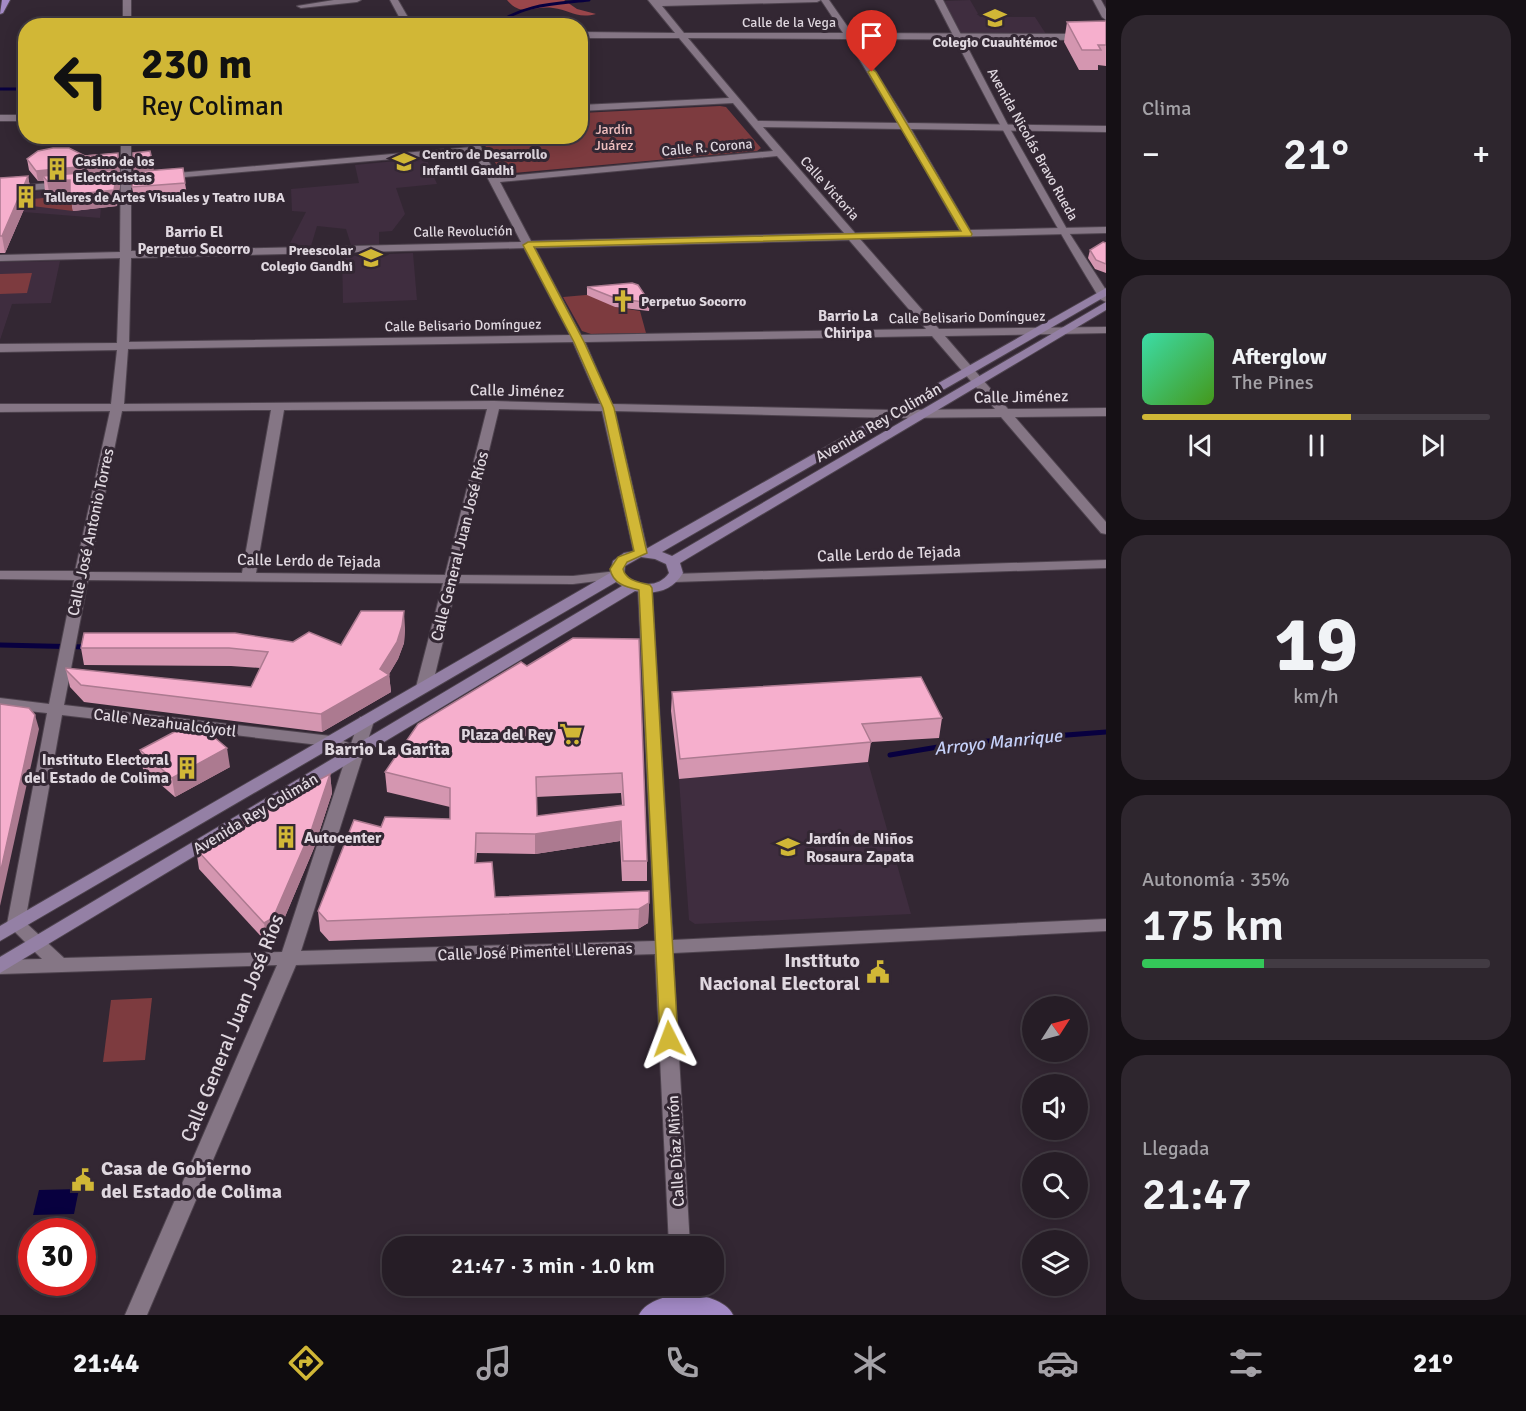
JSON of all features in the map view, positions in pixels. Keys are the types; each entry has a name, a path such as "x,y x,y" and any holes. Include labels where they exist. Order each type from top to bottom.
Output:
{"main road":[{"path":"0,11 6,0"},
{"name":"Avenida Rey Colimán","path":"672,562 1062,331 1105,297"},
{"name":"Avenida Rey Colimán","path":"0,934 617,575 618,564 622,560 645,553 1036,332 1105,297"},
{"path":"645,553 672,562 676,573 674,578"},
{"path":"617,575 639,587"},
{"name":"Avenida Rey Colimán","path":"0,966 356,752 639,587 663,586 674,578"},
{"path":"650,1315 679,1296"},
{"path":"686,1296 722,1315"}],"street":[{"path":"127,18 128,0"},
{"path":"302,6 357,0"},
{"path":"394,0 405,18"},
{"path":"654,2 817,0"},
{"path":"825,0 850,35 906,126 967,234"},
{"name":"Avenida Nicolás Bravo Rueda","path":"939,0 1004,127 1063,231 1105,297"},
{"path":"1097,0 1106,17"},
{"name":"Calle Victoria","path":"654,2 755,124 1106,530"},
{"name":"Calle de la Vega","path":"588,34 1106,37"},
{"path":"588,108 735,100"},
{"path":"0,118 18,118"},
{"path":"755,124 1106,129"},
{"name":"Calle José Antonio Torres","path":"16,924 67,647 117,407 123,345 126,144"},
{"path":"474,144 577,338 608,408 645,553"},
{"path":"151,178 477,149"},
{"name":"Calle R. Corona","path":"494,180 780,153"},
{"path":"0,190 81,184"},
{"name":"Calle Revolución","path":"0,258 1106,230"},
{"name":"Calle Belisario Domínguez","path":"0,348 1106,330"},
{"name":"Calle Jiménez","path":"0,408 494,405 893,414 1106,412"},
{"name":"Calle General Juan José Ríos","path":"424,687 494,405"},
{"path":"248,577 278,406"},
{"name":"Calle Lerdo de Tejada","path":"674,578 1106,564"},
{"name":"Calle Lerdo de Tejada","path":"0,575 573,580 617,575"},
{"name":"Calle Díaz Mirón","path":"639,587 664,947 679,1236"},
{"name":"Calle Nezahualcóyotl","path":"0,703 331,741 356,752"},
{"name":"Calle General Juan José Ríos","path":"136,1315 289,959 366,721"},
{"path":"16,924 60,965"},
{"name":"Calle José Pimentel Llerenas","path":"0,966 664,947 1106,925"}],"shaded area":[{"path":"507,0 564,0 577,9 596,14 578,15 559,9 546,8 523,10"},
{"name":"Colegio Cuauhtémoc","path":"970,0 980,17 1035,17 1046,34 961,33 944,1"},
{"path":"426,158 437,184 396,188 405,214 392,231 379,232 379,244 351,245 346,229 317,226 311,246 288,247 306,212 292,211 291,189 359,183 355,165"},
{"path":"72,188 73,210 101,208 100,218 23,212 5,253 0,253 0,195"},
{"path":"413,253 417,300 343,303 342,256"},
{"path":"60,261 51,303 12,304 0,340 0,262"},
{"name":"Jardín de Niños Rosaura Zapata","path":"868,762 911,914 695,924 689,920 679,779"},
{"path":"79,1189 74,1214 33,1215 39,1190"}],"green space":[{"name":"Jardín Juárez","path":"726,107 761,148 757,151 502,174 484,144 588,144 588,113"},
{"path":"72,195 73,211 32,206 33,199"},
{"path":"32,273 27,293 0,294 0,274"},
{"path":"597,294 615,307 640,311 646,333 591,334 582,331 563,297"},
{"path":"152,998 145,1060 103,1062 111,1000"}],"building":[{"path":"1106,21 1106,45 1098,45 1101,50 1082,50 1067,22"},
{"path":"69,148 85,156 118,153 118,163 36,171 27,159 38,151"},
{"path":"150,151 153,164 133,166 133,153"},
{"path":"183,168 185,183 132,187 133,172"},
{"path":"117,170 114,190 70,195 70,180 47,181 43,176"},
{"path":"28,176 2,236 0,236 0,178"},
{"path":"1103,242 1106,243 1106,264 1096,260 1090,250"},
{"path":"632,283 638,285 650,303 615,298 587,287"},
{"path":"361,611 404,611 397,642 380,669 389,675 321,714 81,685 66,670 66,668 251,687 268,652 229,648 81,648 84,633 235,633 293,642 309,632 341,645"},
{"path":"573,638 639,639 647,861 623,861 621,821 535,834 476,833 475,863 492,862 495,897 649,891 649,903 639,909 327,921 318,911 354,820 381,827 385,817 450,819 450,788 385,772 418,724 521,662 527,666","holes":["622,773 624,805 537,816 536,777"]},
{"path":"921,677 942,718 862,724 871,742 680,759 672,692"},
{"path":"0,704 29,708 35,715 0,874"},
{"path":"195,721 227,748 172,778 140,750"},
{"name":"Autocenter","path":"330,774 312,828 273,918 264,923 196,849 309,782 311,784"}],"waterway":[{"path":"507,18 527,9 589,0"},
{"path":"0,89 18,89"},
{"name":"Arroyo Manrique","path":"0,645 87,647"},
{"name":"Arroyo Manrique","path":"890,755 962,743 1106,732"}],"place":[{"name":"Colegio Cuauhtémoc","path":"995,18"},
{"name":"Centro de Desarrollo Infantil Gandhi","path":"404,162"},
{"name":"Casino de los Electricistas","path":"57,169"},
{"name":"Talleres de Artes Visuales y Teatro IUBA","path":"26,197"},
{"name":"Preescolar Colegio Gandhi","path":"371,258"},
{"name":"Perpetuo Socorro","path":"623,301"},
{"name":"Plaza del Rey","path":"571,734"},
{"name":"Instituto Electoral del Estado de Colima","path":"187,768"},
{"name":"Autocenter","path":"286,837"},
{"name":"Jardín de Niños Rosaura Zapata","path":"788,847"},
{"name":"Instituto Nacional Electoral","path":"878,972"},
{"name":"Casa de Gobierno del Estado de Colima","path":"83,1180"}],"district":[{"name":"Barrio El Perpetuo Socorro","path":"194,240"},
{"name":"Barrio La Chiripa","path":"848,324"},
{"name":"Barrio La Garita","path":"387,749"}],"route":[{"path":"669,1039 645,588 626,583 617,575 616,569 622,560 641,553 608,408 579,342 528,245 967,234 906,126 872,72"}]}
